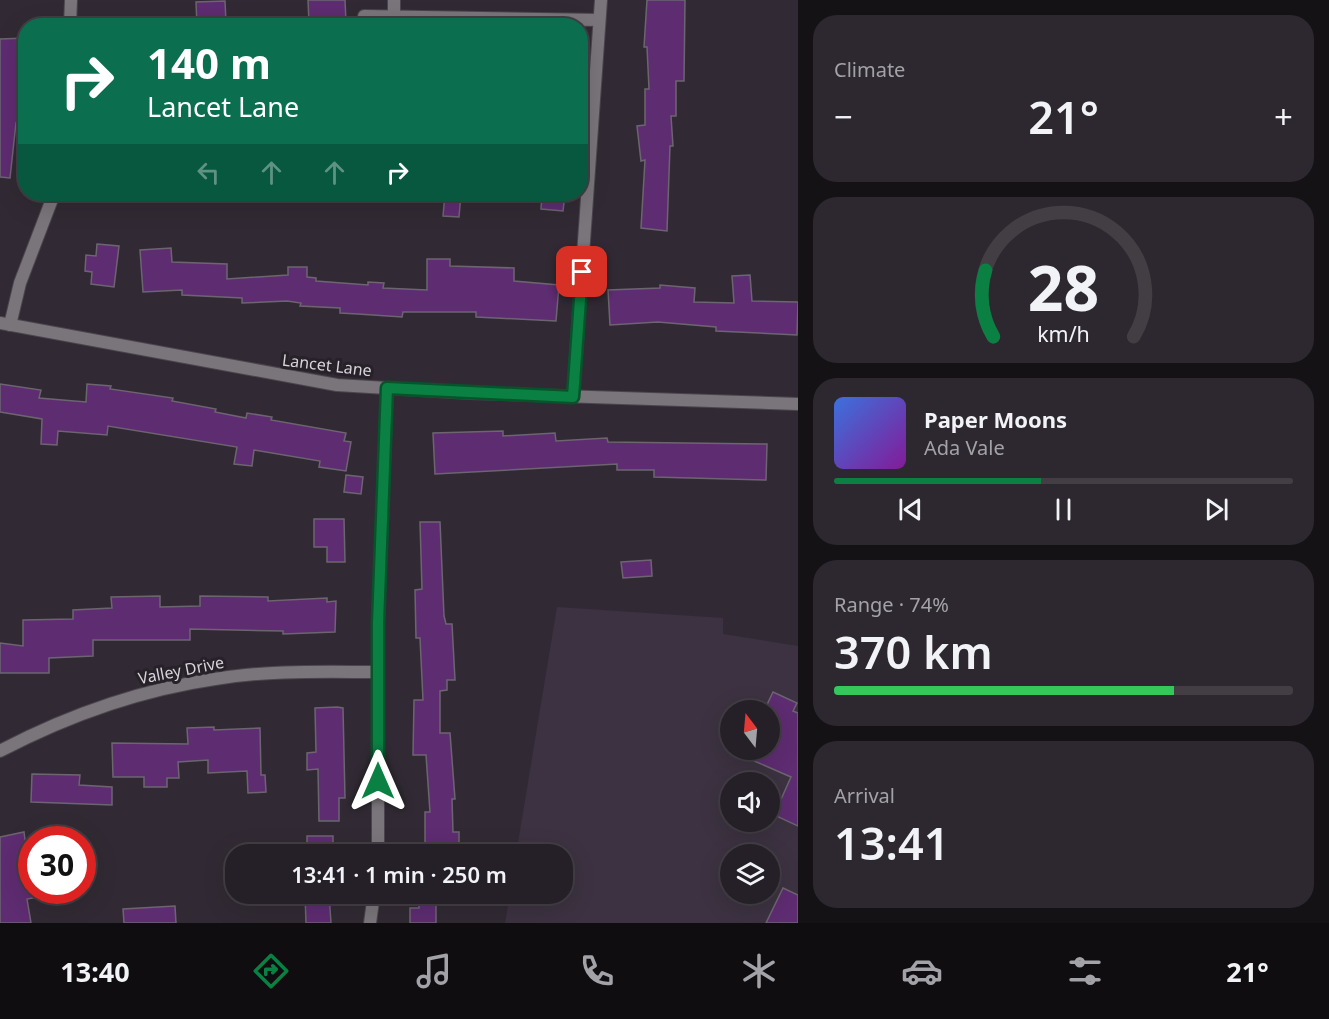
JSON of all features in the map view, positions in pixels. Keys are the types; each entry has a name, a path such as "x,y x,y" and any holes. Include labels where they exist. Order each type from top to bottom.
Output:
{"street":[{"path":"70,18 71,0"},
{"path":"394,0 394,16"},
{"path":"588,180 601,0"},
{"path":"364,16 496,18"},
{"path":"588,20 599,20"},
{"path":"5,324 51,201"},
{"path":"573,397 587,201"},
{"name":"Lancet Lane","path":"5,324 337,385 573,397 798,404"},
{"path":"378,844 378,623 387,388"},
{"name":"Valley Drive","path":"0,751 92,710 181,685 261,674 378,672"},
{"path":"370,923 373,904"}],"shaded area":[{"path":"557,607 723,618 723,634 798,646 798,923 505,923 508,904 573,904 573,844 518,844"}],"building":[{"path":"308,0 345,0 346,18 309,18"},
{"path":"647,0 685,0 684,81 676,81 676,116 671,116 673,146 670,146 667,231 641,228 645,160 641,161 637,126 645,125 645,89 649,89 647,47 644,47"},
{"path":"225,1 226,18 197,18 196,2"},
{"path":"18,38 18,123 16,123 10,178 0,177 0,39"},
{"path":"444,201 460,201 459,217 443,216"},
{"path":"542,201 564,201 563,211 541,209"},
{"path":"97,244 119,246 114,287 91,284 92,272 85,271 86,255 96,256"},
{"path":"171,248 172,262 227,264 227,279 288,275 288,267 307,267 307,277 316,278 316,281 368,285 368,282 384,283 383,288 427,290 427,259 450,259 450,266 514,268 514,281 559,285 556,321 476,317 476,312 403,312 402,317 340,313 340,308 300,306 301,303 287,301 242,303 242,298 182,295 182,290 143,292 140,250"},
{"path":"750,275 752,301 798,302 797,335 716,331 716,327 658,322 610,325 608,290 660,288 660,285 695,288 694,302 734,303 732,276"},
{"path":"0,384 41,390 39,398 86,402 87,384 111,386 110,389 173,398 172,401 216,409 215,412 246,418 247,413 272,417 271,420 346,433 344,441 351,442 346,471 319,467 320,461 254,450 252,466 234,464 237,447 108,426 107,435 58,431 57,445 41,444 42,419 0,412"},
{"path":"503,431 503,436 555,433 556,441 607,438 608,442 767,444 766,480 654,477 654,470 617,470 617,464 435,474 433,433"},
{"path":"346,475 363,477 361,494 344,492"},
{"path":"314,519 344,519 345,562 327,562 327,547 314,547"},
{"path":"420,522 440,522 444,616 446,624 452,624 455,680 447,680 447,690 440,691 440,733 450,733 455,799 452,799 453,832 459,832 459,844 425,844 425,812 430,812 426,755 413,755 414,700 423,700 420,638 416,638 415,590 422,589"},
{"path":"651,560 652,576 623,578 621,562"},
{"path":"160,596 160,607 200,606 200,596 268,597 268,601 327,598 327,602 336,601 335,632 283,634 283,631 190,629 190,640 93,640 93,656 49,658 49,673 0,673 0,643 23,646 23,620 73,619 73,610 112,608 111,597"},
{"path":"773,692 797,703 793,711 798,713 798,826 780,818 780,802 791,777 752,760 780,760 780,700 769,700"},
{"path":"315,708 343,708 345,798 339,798 339,821 319,821 318,769 307,770 307,753 316,752"},
{"path":"214,727 214,730 260,728 261,775 265,775 266,792 248,793 247,771 208,773 208,760 178,762 179,778 167,778 167,787 144,787 144,777 113,777 112,743 188,744 187,728"},
{"path":"32,774 80,775 79,785 112,787 112,805 31,802"},
{"path":"18,833 18,904 28,904 31,923 0,923 0,837"},
{"path":"307,836 333,836 333,844 307,844"},
{"path":"783,888 798,895 798,923 766,923 775,904 780,904 780,894"},
{"path":"305,904 330,904 331,923 306,923"},
{"path":"419,904 436,904 436,923 410,923 410,908 419,908"},
{"path":"175,906 176,923 124,923 123,909"}],"route":[{"path":"378,781 378,623 387,388 573,397 582,272"}]}
